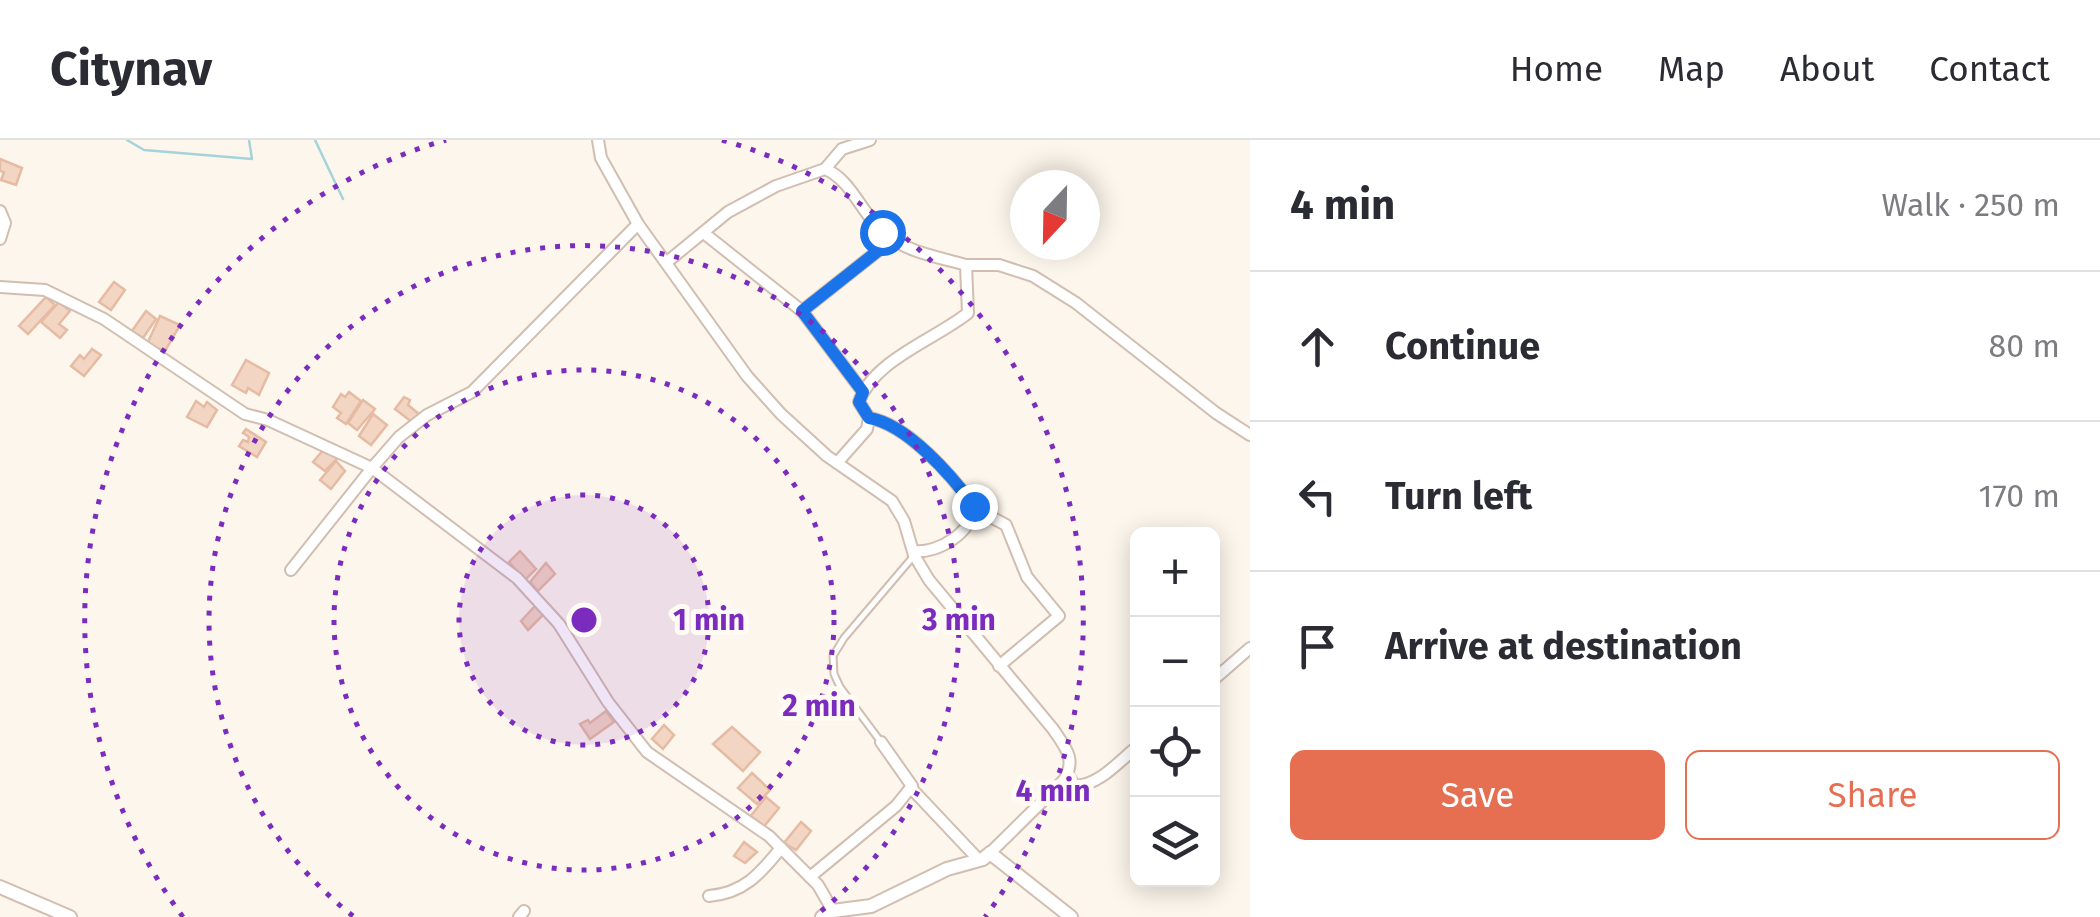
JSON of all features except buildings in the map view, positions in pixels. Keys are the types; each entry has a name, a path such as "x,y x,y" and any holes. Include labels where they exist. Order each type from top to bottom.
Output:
{"street":[{"path":"598,140 601,158 638,224 746,376 837,463 892,501 929,580 1053,729 1070,755 1068,775 1074,786 1100,778 1130,753"},
{"path":"666,262 728,212 776,186 825,169 842,149 870,140"},
{"path":"825,169 839,177 882,232 904,247 966,265 999,266 1033,276 1076,303 1216,413 1250,435"},
{"path":"0,211 5,223 0,238"},
{"path":"291,570 399,437 428,415 472,392 638,224"},
{"path":"704,234 802,311 863,392"},
{"path":"802,311 893,239"},
{"path":"837,463 867,429 869,418 859,402 863,392 912,348 968,313 966,265"},
{"path":"0,287 45,290 104,319 245,414 268,420 372,468 517,578 559,624 608,702 647,752 780,848 810,877 827,914 872,906 947,869 984,856 1068,775"},
{"path":"869,418 892,424 916,443 972,503 973,516 955,538 914,553"},
{"path":"973,516 993,518 1006,525 1028,577 1059,616 999,666"},
{"path":"1220,674 1250,648"},
{"path":"881,742 911,788 984,856 1071,917"},
{"path":"810,877 896,806 911,788"},
{"path":"710,896 746,886 780,848"},
{"path":"0,886 70,917"}],"lane":[{"path":"881,742 840,687 833,656 914,553"}],"waterway":[{"path":"127,140 144,150 252,159 249,140"},
{"path":"315,140 343,199"}],"route":[{"path":"882,232 893,239 802,311 863,392 859,402 869,418 892,424 916,443 974,506"}]}
